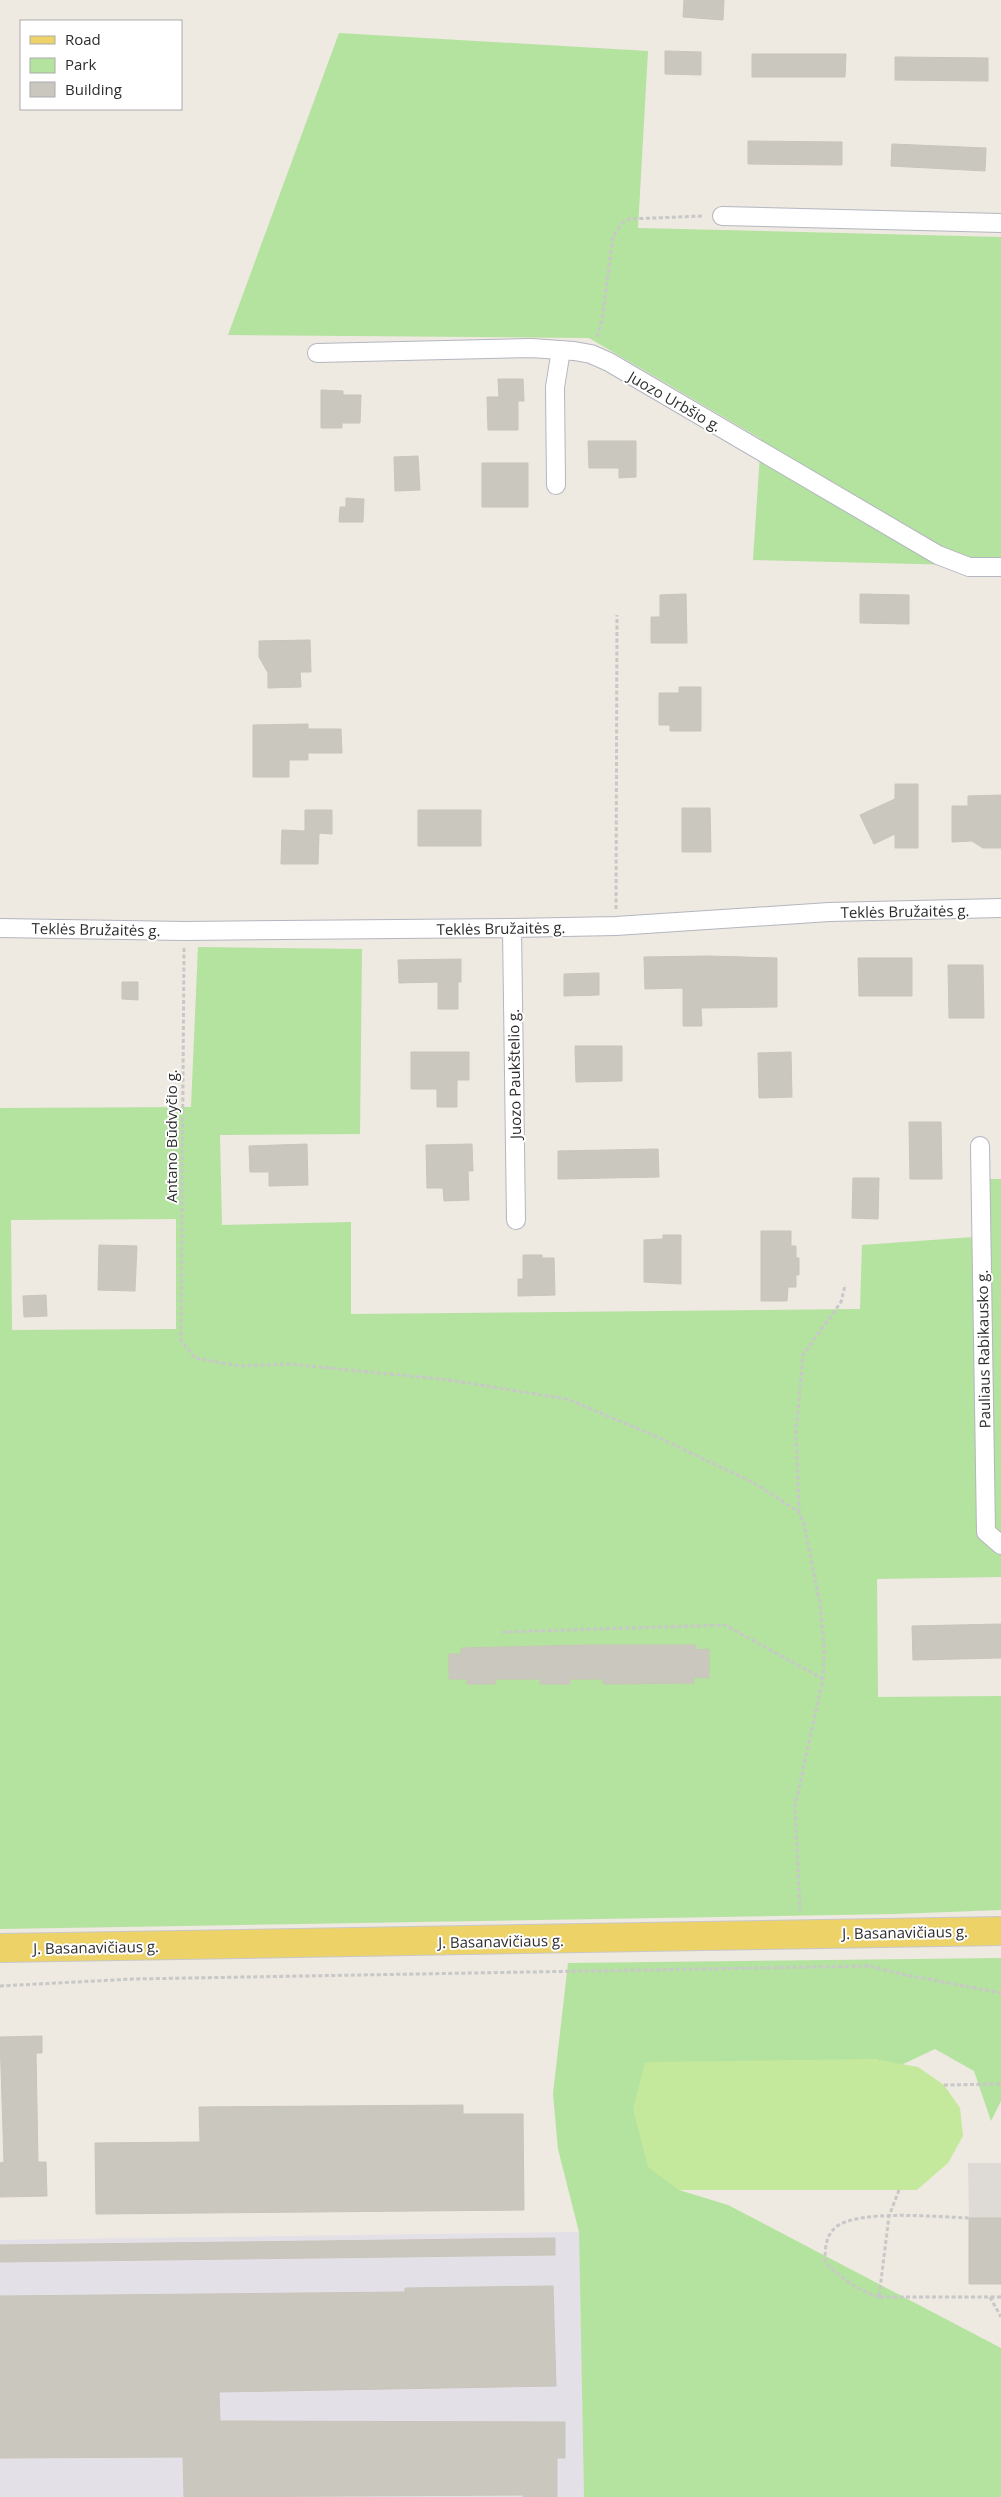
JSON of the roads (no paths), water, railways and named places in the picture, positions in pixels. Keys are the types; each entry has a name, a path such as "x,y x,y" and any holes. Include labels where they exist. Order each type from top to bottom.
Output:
{"main road":[{"name":"J. Basanavičiaus g.","path":"0,1948 1001,1931"}],"street":[{"path":"722,216 1001,223"},
{"name":"Juozo Urbšio g.","path":"317,353 531,348 591,354 609,362 938,555 970,567 1001,567"},
{"path":"556,485 555,396 562,350"},
{"name":"Teklės Bružaitės g.","path":"0,928 184,931 616,926 829,912 1001,908"},
{"name":"Juozo Paukštelio g.","path":"512,928 516,1220"},
{"name":"Pauliaus Rabikausko g.","path":"980,1146 986,1532 1001,1545"}]}
